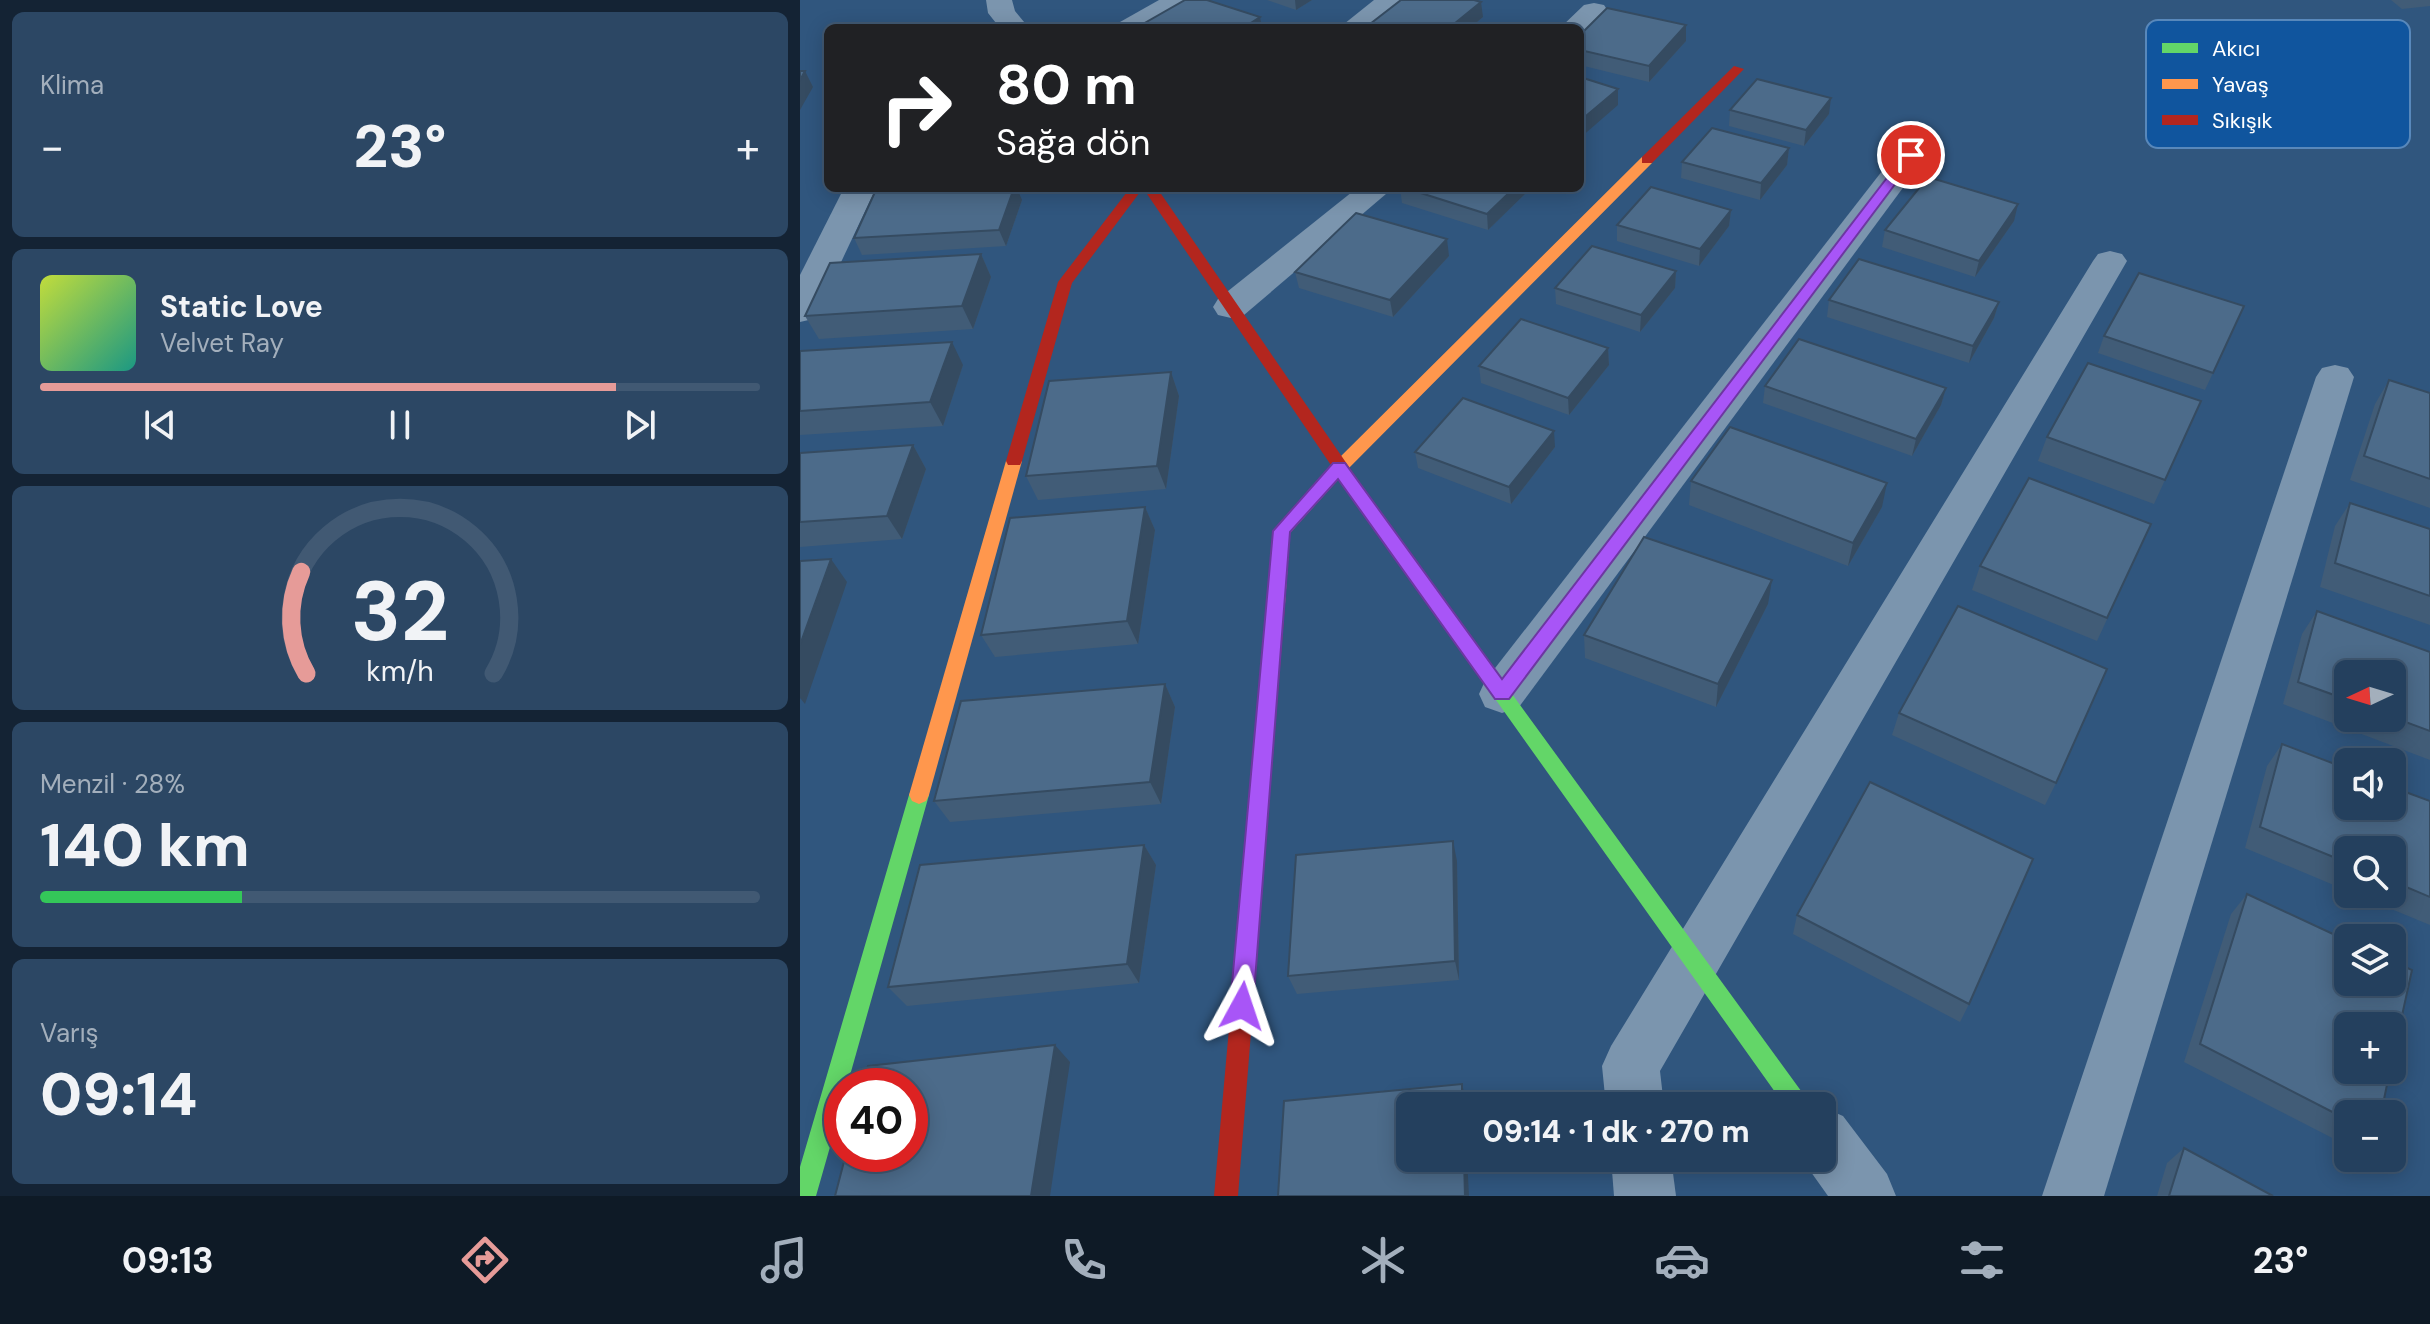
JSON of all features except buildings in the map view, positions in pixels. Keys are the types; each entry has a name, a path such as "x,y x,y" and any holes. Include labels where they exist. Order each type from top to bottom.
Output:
{"street":[{"path":"1137,24 1179,0"},
{"path":"1359,24 1392,0"},
{"path":"1226,1196 1282,531 1339,468 1738,69"},
{"path":"1502,694 1911,155"},
{"path":"800,311 858,192"},
{"path":"804,1196 1065,282 1134,192"},
{"path":"1153,192 1339,468 1790,1092"},
{"path":"1231,307 1372,192"},
{"path":"1634,1092 1631,1066 1693,957 2110,261"},
{"path":"2073,1196 2335,377"},
{"path":"1836,1156 1865,1196"},
{"path":"1642,1172 1645,1196"}],"traffic: fast":[{"path":"1383,529 1790,1092"},
{"path":"804,1196 919,795"}],"traffic: slow":[{"path":"1276,604 1282,531 1339,468 1647,160"},
{"path":"919,795 1014,461"}],"traffic: jam":[{"path":"1647,160 1738,69"},
{"path":"1014,461 1065,282 1134,192"},
{"path":"1153,192 1383,529"},
{"path":"1226,1196 1276,604"}],"route":[{"path":"1242,1006 1282,531 1339,468 1502,694 1911,155"}]}
